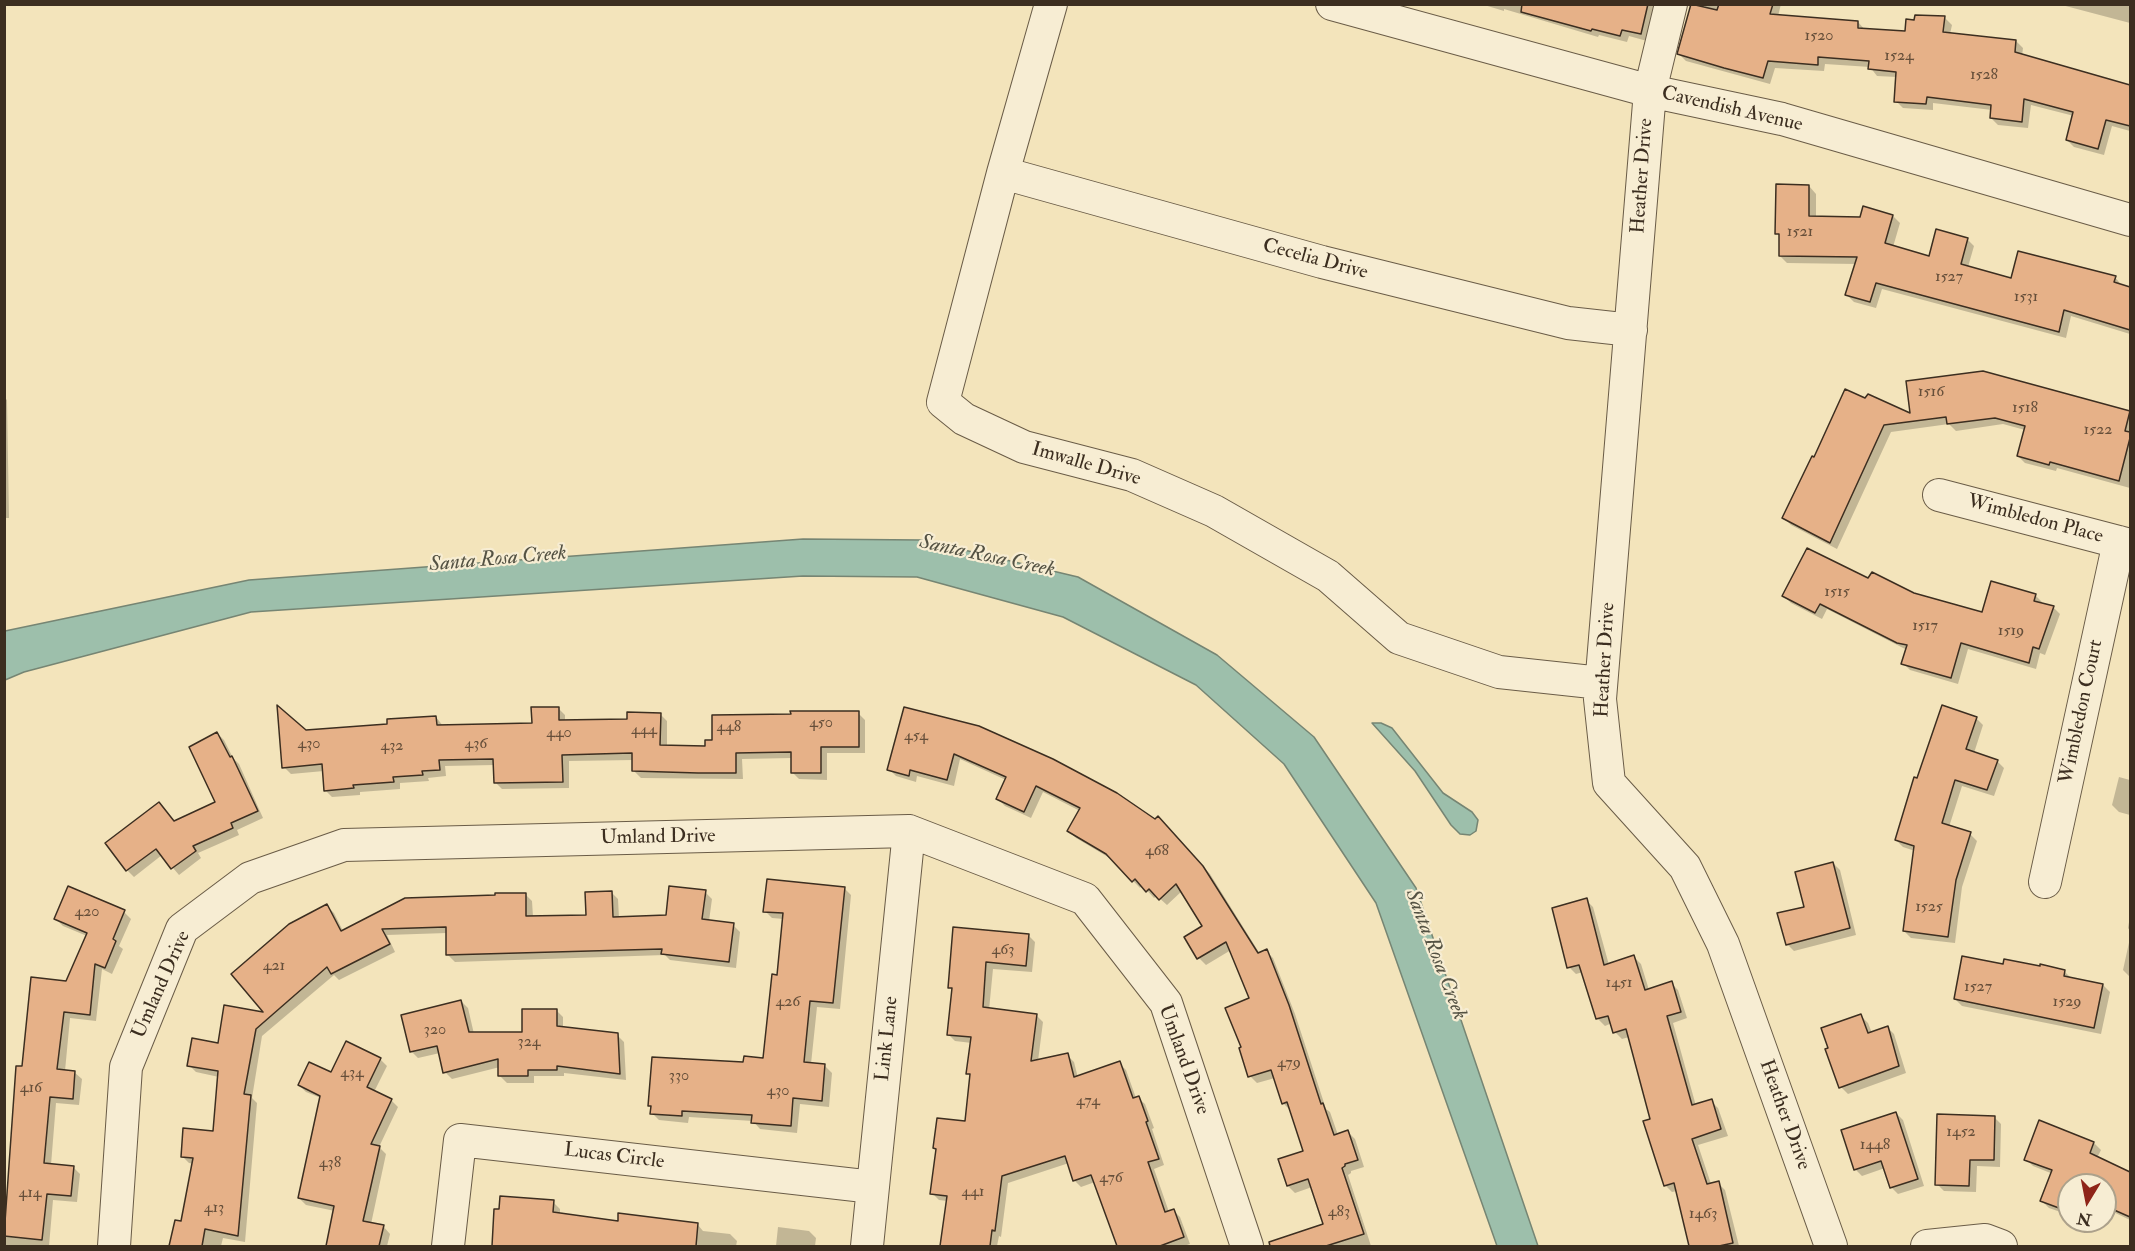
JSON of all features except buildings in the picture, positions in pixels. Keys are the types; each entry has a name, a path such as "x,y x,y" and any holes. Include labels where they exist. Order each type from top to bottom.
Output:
{"street":[{"name":"Imwalle Drive","path":"1051,4 942,402 964,419 1024,447 1132,475 1214,510 1328,576 1399,638 1499,672 1601,683"},
{"name":"Cavendish Avenue","path":"1332,4 1650,91 1807,126 2130,220"},
{"name":"Heather Drive","path":"1671,4 1650,91 1601,683 1600,699 1609,783 1685,867 1723,944 1831,1246"},
{"name":"Cecelia Drive","path":"1003,173 1333,265 1568,323 1631,330"},
{"name":"Wimbledon Place","path":"1939,495 2125,543"},
{"name":"Wimbledon Court","path":"2045,882 2125,543"},
{"name":"Link Lane","path":"867,1246 909,831"},
{"name":"Umland Drive","path":"114,1246 126,1067 182,929 250,878 344,845 909,831 1085,899 1166,1003 1247,1246"},
{"name":"Lucas Circle","path":"448,1246 460,1140 873,1187"},
{"path":"1928,1246 1985,1240 2001,1246"}],"water":[{"name":"Santa Rosa Creek","path":"803,539 922,540 1078,577 1217,655 1314,737 1416,888 1538,1246 1497,1246 1376,903 1284,764 1196,685 1063,617 917,577 803,576 251,612 24,672 5,680 5,631 249,580"},
{"path":"1372,723 1381,723 1392,728 1443,793 1472,812 1478,820 1476,831 1470,835 1460,834 1451,825 1415,771"}]}
